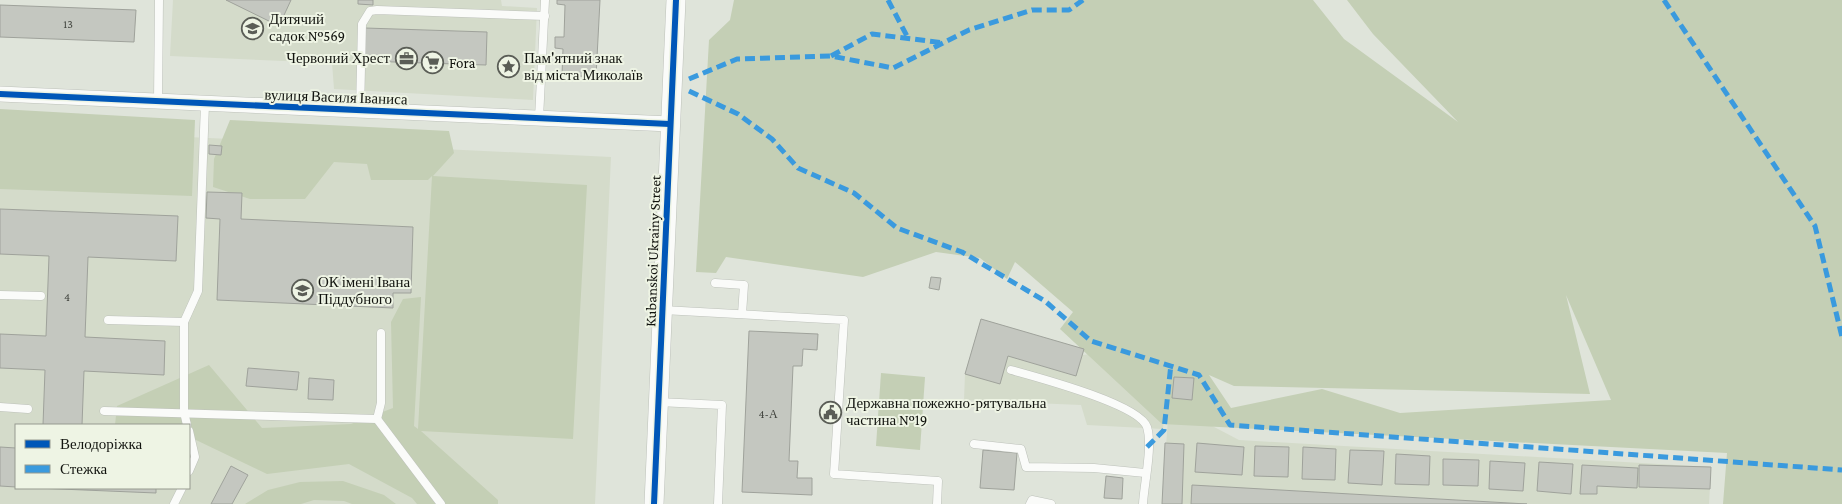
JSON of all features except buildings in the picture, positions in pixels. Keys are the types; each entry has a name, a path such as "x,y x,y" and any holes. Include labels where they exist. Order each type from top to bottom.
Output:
{"street":[{"name":"Kubanskoi Ukrainy Street","path":"654,504 676,0"},
{"name":"вулиця Василя Іваниса","path":"0,94 670,124"}],"lane":[{"path":"158,101 159,0"},
{"path":"539,118 545,0"},
{"path":"360,110 362,24 370,12 377,10 544,16"},
{"path":"188,424 184,412 184,322 198,291 205,104"},
{"path":"715,283 744,284 742,314"},
{"path":"0,295 41,296"},
{"path":"663,310 844,320 834,474 938,481 937,504"},
{"path":"108,320 184,322"},
{"path":"377,419 381,402 381,333"},
{"path":"1011,370 1094,395 1142,418 1147,428 1143,504"},
{"path":"658,402 722,404 718,504"},
{"path":"0,407 28,409"},
{"path":"104,411 377,419"},
{"path":"377,419 441,504"},
{"path":"190,435 195,457 190,469"},
{"path":"974,444 1021,449 1026,467 1094,468 1145,473"},
{"path":"174,504 182,489"},
{"path":"1030,504 1032,500 1051,504"}],"shaded area":[{"path":"173,0 501,0 502,6 537,8 533,100 334,89 332,63 170,56"},
{"path":"734,0 1313,0 1344,39 1458,122 1373,34 1347,0 1842,0 1842,504 1723,504 1727,453 1162,424 1060,329 1073,312 1015,262 1007,279 980,258 936,252 863,277 726,257 716,273 696,272 709,40 730,20","holes":["1566,295 1611,400 1400,413 1322,389 1231,408 1209,375 1234,386 1590,394"]},
{"path":"0,109 195,120 192,196 0,189"},
{"path":"230,120 449,131 454,153 433,176 587,185 573,439 421,431 498,500 498,504 417,504 412,498 349,464 267,474 196,440 190,441 190,424 115,424 117,406 209,365 262,428 351,424 393,408 391,322 403,299 421,297 414,426 418,429 432,176 428,180 371,180 367,164 334,162 305,199 250,199 213,187 214,159"},
{"name":"ОК імені Івана Піддубного","path":"0,128 611,157 595,504 0,504"},
{"path":"981,319 1084,349 1083,355 1102,352 1168,368 1163,429 1087,425 1081,405 964,400 965,374"},
{"path":"881,373 925,377 920,450 876,446"},
{"path":"1171,375 1197,418 1239,440 1711,467 1709,504 1162,504"},
{"path":"343,481 384,495 396,504 352,504 344,501 314,500 301,504 245,504 268,490 300,482"}],"marked path":[{"path":"888,0 908,38"},
{"path":"689,79 737,59 831,56 893,68 969,30 1032,10 1069,10 1083,0"},
{"path":"1664,0 1815,226 1842,337"},
{"path":"831,56 872,34 945,43"},
{"path":"689,91 738,114 772,139 798,168 854,193 897,228 962,252 1045,301 1091,341 1199,375 1230,425 1842,470"},
{"path":"1147,447 1164,430 1171,364"}],"cycle path":[{"path":"654,504 676,0"},
{"path":"0,94 670,124"}],"place":[{"name":"Дитячий садок №569","path":"253,28"},
{"name":"Червоний Хрест","path":"406,58"},
{"name":"Fora","path":"433,63"},
{"name":"Пам'ятний знак від міста Миколаїв","path":"508,67"},
{"name":"ОК імені Івана Піддубного","path":"302,291"},
{"name":"Державна пожежно-рятувальна частина №19","path":"830,412"}]}
